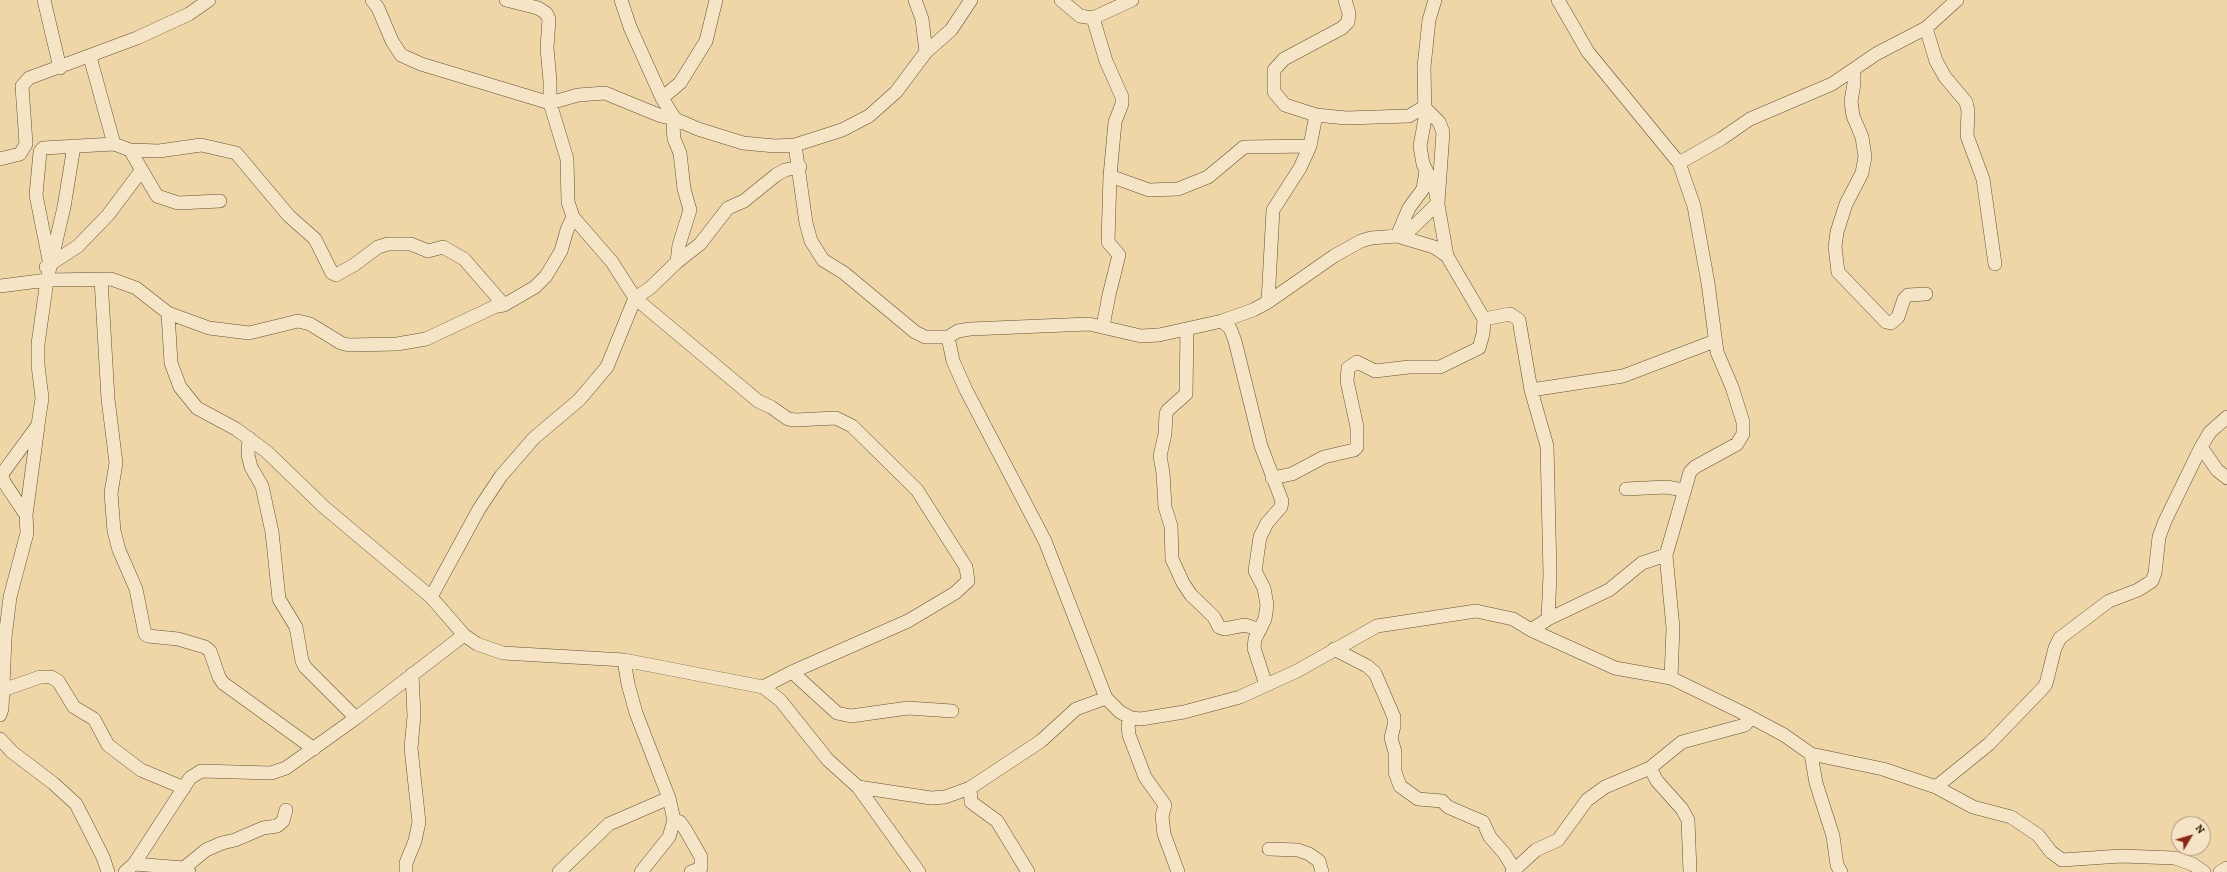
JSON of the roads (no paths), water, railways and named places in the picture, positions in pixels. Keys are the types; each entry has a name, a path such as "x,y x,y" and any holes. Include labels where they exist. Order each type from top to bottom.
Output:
{"street":[{"path":"44,0 60,68"},
{"path":"0,159 20,154 26,144 22,86 29,78 60,68 137,38 189,14 209,0"},
{"path":"372,0 378,8 392,41 401,55 421,64 550,103 578,95 605,93 661,116 675,119 698,129 743,143 775,146 795,145 842,130 869,116 896,92 926,52 951,30 971,0"},
{"path":"506,0 538,8 546,13 549,19 547,48 550,103 567,159 568,202 573,217 612,262 635,298 758,401 771,407 788,419 836,418 852,426 917,490 966,567 968,581 955,593 908,621 792,672 763,687"},
{"path":"621,0 630,27 662,98 675,119 673,126 674,139 680,153 684,189 690,210 679,245 678,262"},
{"path":"662,98 680,83 706,41 716,0"},
{"path":"915,0 922,19 926,52"},
{"path":"1062,0 1080,16 1094,18 1132,0"},
{"path":"1345,0 1349,13 1348,22 1342,28 1284,59 1274,70 1274,92 1278,99 1285,105 1316,115 1346,118 1409,116 1424,107"},
{"path":"1272,478 1292,474 1324,457 1354,450 1358,447 1357,427 1347,381 1348,368 1357,362 1376,371 1409,367 1440,368 1479,348 1484,334 1484,319 1447,256 1435,188 1426,171 1420,146 1425,119 1424,107 1426,86 1424,67 1429,20 1435,0"},
{"path":"1558,0 1588,52 1679,163 1694,206 1708,283 1717,352 1732,387 1743,422 1743,434 1737,444 1695,467 1690,472 1684,490 1666,555 1673,628 1671,678"},
{"path":"1679,163 1721,139 1750,119 1832,84 1876,54 1926,28 1957,0"},
{"path":"1094,18 1106,61 1122,96 1122,104 1115,122 1110,176 1108,242 1119,255 1109,295 1104,326"},
{"path":"1926,28 1936,61 1945,77 1966,102 1968,111 1966,136 1983,179 1995,264"},
{"path":"90,56 114,144"},
{"path":"1854,69 1854,84 1851,101 1853,116 1862,137 1865,157 1862,173 1846,204 1837,232 1835,247 1838,272 1886,322 1891,324 1898,317 1904,299 1908,295 1926,294"},
{"path":"1397,236 1411,229 1438,203 1444,132 1439,122 1424,107"},
{"path":"1268,302 1272,210 1300,168 1310,146 1316,115"},
{"path":"50,265 36,195 40,152 43,148 114,144 130,150 159,151 200,145 236,153 288,216 314,239 332,273 336,275 354,265 378,247 388,244 412,244 428,251 443,247 464,259 504,305"},
{"path":"795,145 800,167 806,224 811,241 823,260 844,273 915,332 925,337 948,337 958,331 970,329 1089,324 1104,326 1141,336 1159,335 1222,321 1253,310 1268,302 1334,256 1361,241 1371,238 1397,236 1434,247 1447,256"},
{"path":"0,715 5,638 10,597 27,533 26,515 42,398 38,365 38,344 47,280 64,207 74,146"},
{"path":"1110,176 1149,190 1178,190 1208,177 1244,147 1310,146"},
{"path":"130,150 157,196 178,203 220,201"},
{"path":"431,597 479,509 501,476 534,438 579,400 607,367 635,298 650,288 700,244 728,208 744,201 776,175 785,170 800,167"},
{"path":"24,284 78,246 108,215 141,171"},
{"path":"1397,236 1408,208 1423,189 1426,171"},
{"path":"0,286 47,280 111,279 136,288 168,313 209,328 249,333 302,321 341,343 356,345 397,344 426,339 494,307 504,305 535,287 546,276 561,251 567,230 573,217"},
{"path":"101,279 108,399 116,463 111,493 114,532 119,550 136,589 145,634 148,636 178,639 206,647 210,651 219,677 223,683 314,749"},
{"path":"168,313 171,363 180,387 197,408 236,429 267,452 324,507 431,597 464,635 477,644 503,653 624,660 763,687 780,700 828,760 858,787 919,872"},
{"path":"1484,319 1510,314 1519,320 1531,390 1547,446 1550,575 1548,619"},
{"path":"1222,321 1230,328 1235,341 1261,446 1282,501 1281,507 1267,523 1260,537 1255,571 1264,588 1267,605 1265,619 1255,639 1254,648 1266,685"},
{"path":"1187,329 1186,394 1168,410 1166,414 1165,434 1160,456 1163,473 1165,507 1171,526 1172,559 1183,583 1191,595 1214,617 1219,627 1224,629 1245,625 1260,630"},
{"path":"948,337 953,361 966,390 1045,541 1106,698 1120,712 1131,718 1141,720 1184,712 1240,697 1296,672 1334,649 1377,626 1476,611 1513,619 1531,630 1616,668 1671,678 1784,735 1811,754 1883,769 1936,787 1974,807 2011,817 2038,835 2051,852 2062,860 2121,856 2175,858 2192,864 2204,872"},
{"path":"1531,390 1623,376 1715,341"},
{"path":"1936,787 1989,744 2042,689 2046,684 2055,648 2060,638 2109,602 2138,590 2152,581 2155,573 2159,537 2163,527 2201,447 2210,432 2227,418"},
{"path":"26,515 1,475 38,425"},
{"path":"249,438 248,455 251,466 262,486 272,532 279,600 296,627 302,661 305,667 356,718"},
{"path":"2201,447 2217,470 2227,478"},
{"path":"1626,489 1666,487 1684,490"},
{"path":"1531,630 1548,619 1609,590 1642,563 1666,555"},
{"path":"130,868 190,778 201,770 270,772 286,768 356,718 464,635"},
{"path":"1334,649 1367,666 1375,673 1394,717 1394,726 1391,738 1396,752 1395,772 1400,786 1418,799 1442,801 1448,807 1483,822 1490,837 1504,853 1513,870 1536,850 1558,840 1587,800 1605,787 1650,768 1682,742 1745,725 1751,718"},
{"path":"624,660 628,684 636,713 669,798 674,820 669,837 641,872"},
{"path":"792,672 837,713 850,716 908,708 952,711"},
{"path":"406,872 406,863 415,842 419,822 411,748 414,716 412,674"},
{"path":"2,690 40,677 51,677 58,681 74,707 94,720 108,745 141,770 184,788"},
{"path":"858,787 931,798 945,797 970,788 1042,741 1076,709 1106,698"},
{"path":"1131,718 1128,725 1129,736 1145,776 1164,804 1162,816 1164,834 1178,872"},
{"path":"0,739 12,752 53,783 76,804 103,857 108,872"},
{"path":"1811,754 1816,783 1833,836 1837,865 1841,872"},
{"path":"1650,768 1657,782 1682,809 1688,820 1690,872"},
{"path":"970,788 971,802 997,821 1028,872"},
{"path":"559,872 610,824 669,798"},
{"path":"130,868 186,870 206,850 222,843 235,840 262,828 278,826 283,821 286,810"},
{"path":"674,820 680,822 701,857 701,868 691,872"},
{"path":"1268,849 1298,850 1309,854 1319,861 1322,872"},
{"path":"2220,872 2227,868"}]}
